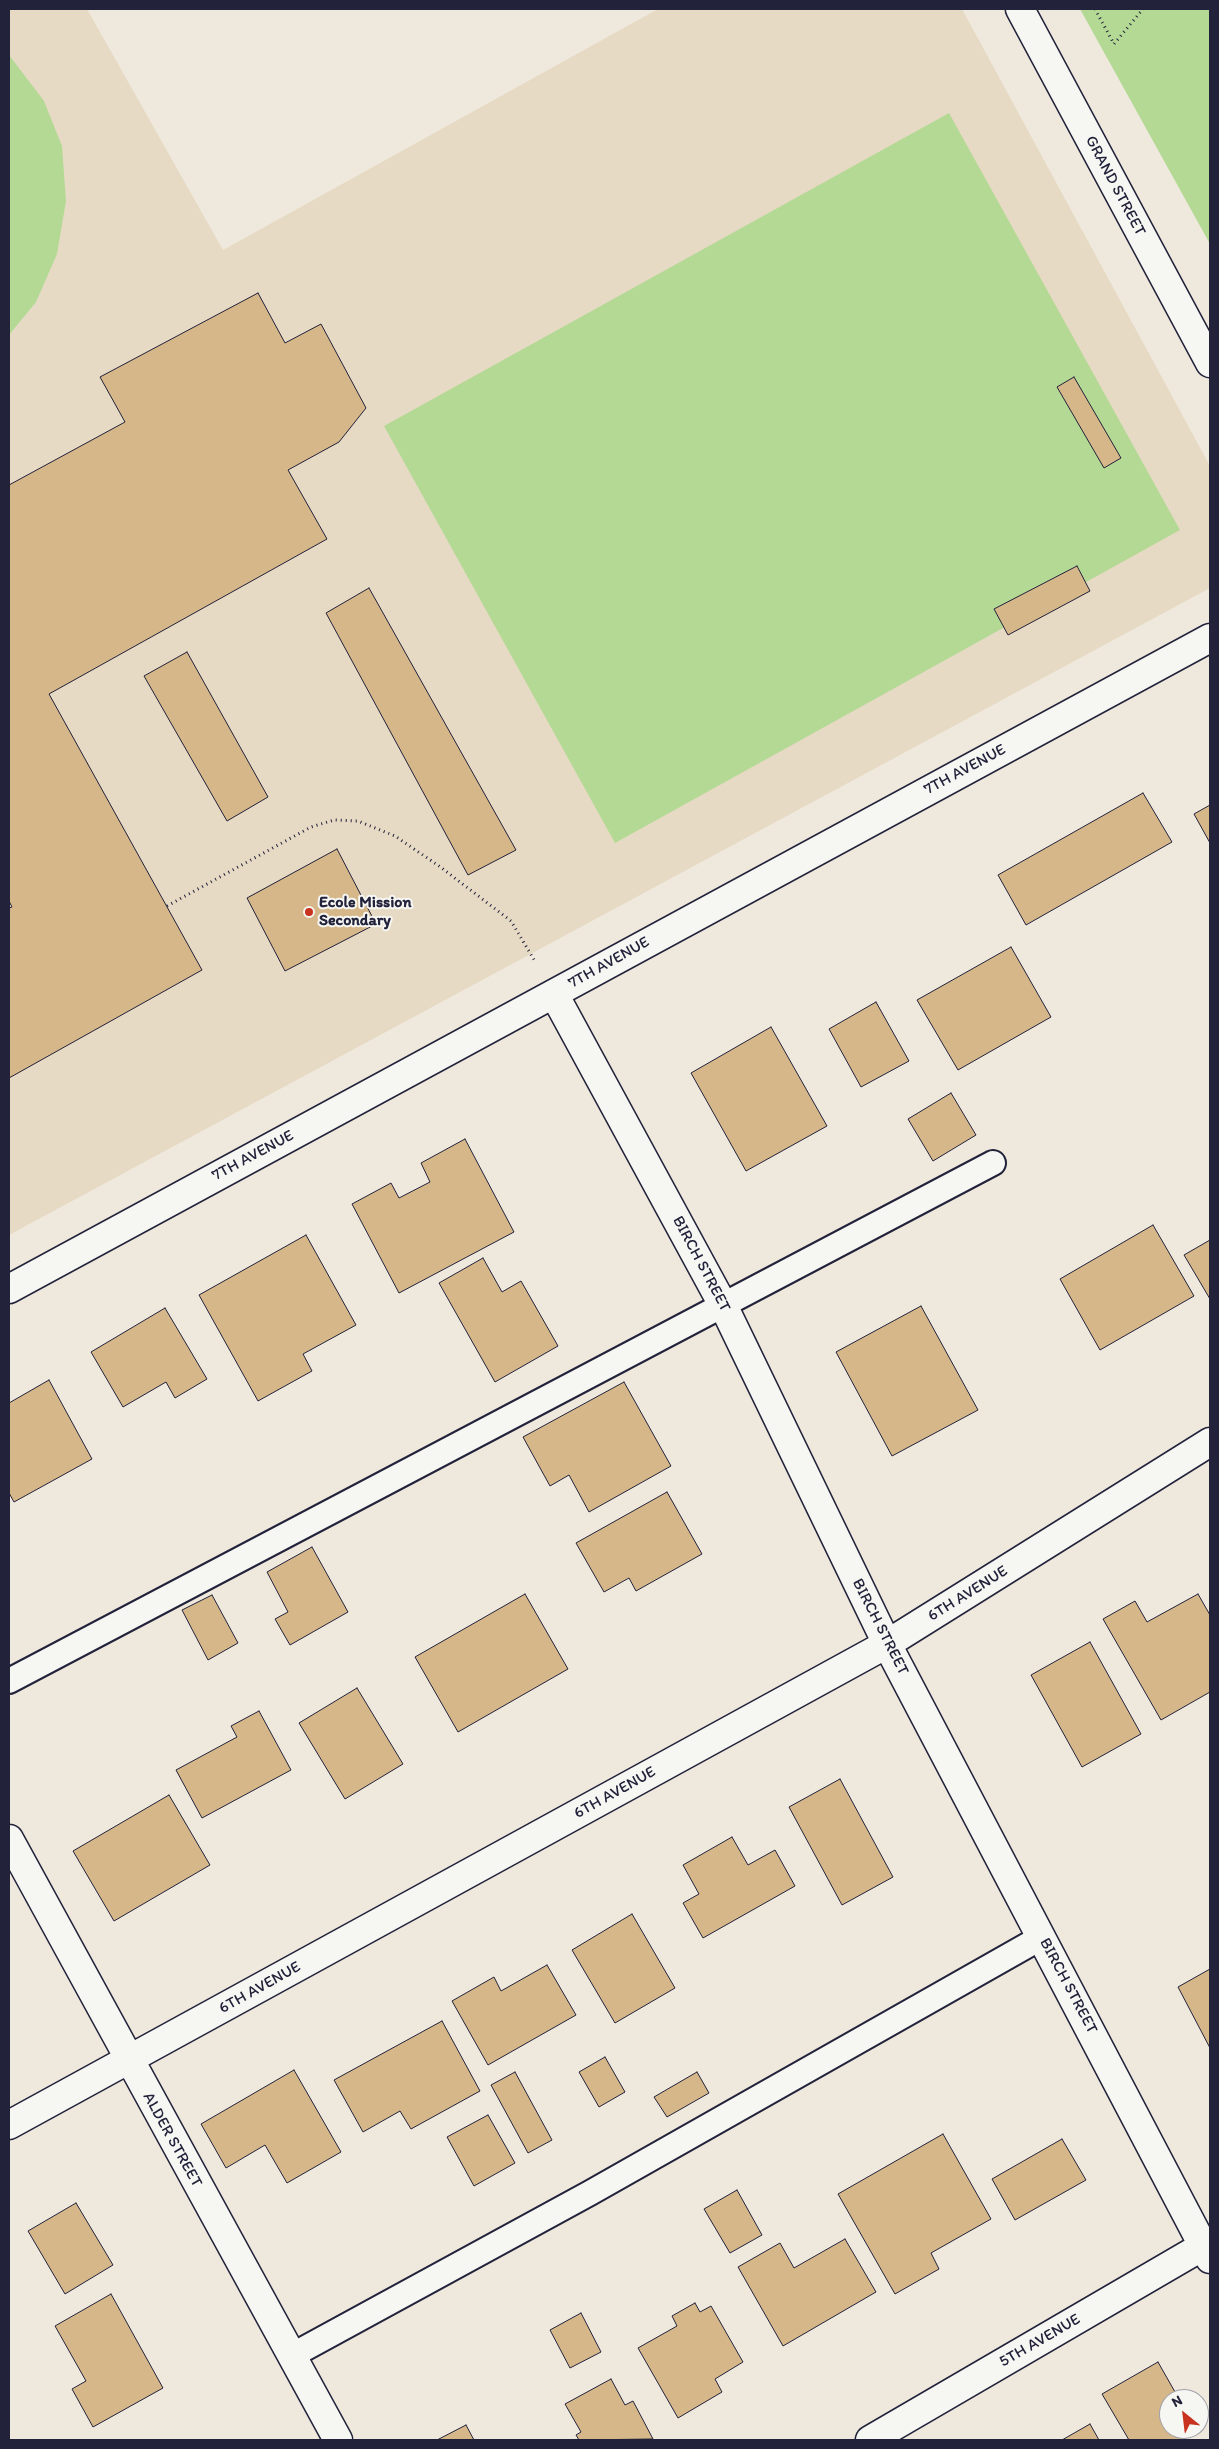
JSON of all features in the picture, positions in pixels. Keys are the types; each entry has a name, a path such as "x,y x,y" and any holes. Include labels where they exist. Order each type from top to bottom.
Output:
{"street":[{"name":"GRAND STREET","path":"1020,9 1210,363"},
{"name":"7TH AVENUE","path":"9,1289 1210,638"},
{"name":"BIRCH STREET","path":"554,994 723,1305 887,1644 1208,2249"},
{"name":"6TH AVENUE","path":"9,2125 887,1644 1210,1442"},
{"name":"ALDER STREET","path":"9,1839 128,2060 338,2440"},
{"name":"5TH AVENUE","path":"870,2440 1208,2249"}],"lane":[{"path":"9,1681 993,1162"},
{"path":"292,2356 599,2188 1042,1937"}],"path":[{"path":"1095,9 1114,44 1143,9"},
{"path":"167,906 311,827 334,820 358,821 395,836 439,866 511,921 554,994"}],"shaded area":[{"name":"Ecole Mission Secondary","path":"9,9 87,9 223,250 658,9 962,9 1210,466 1210,588 9,1235"}],"green space":[{"path":"1080,9 1210,9 1210,244"},
{"path":"9,55 44,101 62,146 66,201 57,254 36,302 9,335"},
{"path":"949,113 1180,530 615,843 384,426"}],"building":[{"path":"258,293 285,343 321,324 366,408 339,442 288,470 327,539 49,694 202,970 9,1078 9,908 12,907 9,901 9,485 125,422 100,377"},
{"path":"1074,377 1121,458 1104,468 1057,387"},
{"path":"1077,566 1090,591 1008,635 994,609"},
{"path":"369,588 516,850 468,875 326,613"},
{"path":"187,652 268,797 227,821 144,676"},
{"path":"1143,793 1172,842 1026,925 998,875"},
{"path":"1210,805 1210,843 1194,814"},
{"path":"337,849 376,924 285,971 247,898"},
{"path":"1011,947 1051,1017 958,1070 917,1000"},
{"path":"876,1002 909,1061 861,1087 829,1029"},
{"path":"771,1027 827,1126 746,1171 691,1073"},
{"path":"951,1093 976,1135 933,1161 908,1119"},
{"path":"465,1139 514,1232 399,1293 352,1204 391,1183 399,1198 430,1182 421,1163"},
{"path":"1153,1225 1194,1296 1100,1350 1060,1279"},
{"path":"306,1235 356,1325 303,1354 312,1371 258,1401 199,1295"},
{"path":"1210,1240 1210,1299 1184,1255"},
{"path":"483,1258 502,1292 521,1281 558,1346 495,1382 439,1283"},
{"path":"921,1306 978,1410 892,1456 836,1352"},
{"path":"165,1308 207,1379 175,1398 166,1382 123,1407 91,1352"},
{"path":"49,1380 92,1459 14,1502 9,1493 9,1403"},
{"path":"624,1382 671,1466 589,1512 569,1475 550,1486 523,1437"},
{"path":"667,1492 702,1554 636,1591 629,1578 604,1592 576,1543"},
{"path":"312,1547 348,1612 290,1645 275,1619 288,1612 267,1572"},
{"path":"525,1594 568,1669 458,1732 415,1657"},
{"path":"1198,1594 1210,1615 1210,1692 1161,1720 1103,1619 1135,1601 1147,1622"},
{"path":"212,1595 238,1643 208,1660 182,1610"},
{"path":"1090,1642 1141,1734 1082,1767 1031,1675"},
{"path":"357,1688 403,1764 345,1799 299,1723"},
{"path":"259,1711 291,1770 202,1818 176,1770 237,1737 231,1726"},
{"path":"840,1779 893,1877 842,1905 789,1807"},
{"path":"169,1795 210,1865 114,1921 73,1851"},
{"path":"732,1837 748,1865 775,1850 795,1886 703,1938 683,1903 699,1894 683,1865"},
{"path":"632,1914 675,1988 615,2023 572,1950"},
{"path":"547,1965 576,2015 488,2065 452,2001 494,1977 501,1991"},
{"path":"1210,1969 1210,2048 1178,1987"},
{"path":"442,2021 480,2091 411,2129 400,2111 363,2132 334,2080"},
{"path":"605,2057 625,2092 599,2107 579,2072"},
{"path":"294,2070 341,2152 287,2183 265,2145 226,2168 201,2124"},
{"path":"515,2072 552,2140 528,2153 491,2085"},
{"path":"697,2072 709,2093 667,2117 654,2097"},
{"path":"488,2115 515,2163 474,2186 447,2137"},
{"path":"943,2134 991,2219 931,2253 939,2269 895,2294 838,2194"},
{"path":"1062,2139 1086,2180 1015,2220 992,2179"},
{"path":"737,2190 762,2235 730,2253 704,2209"},
{"path":"76,2203 113,2265 65,2294 28,2231"},
{"path":"845,2239 876,2292 783,2346 738,2267 780,2243 794,2268"},
{"path":"111,2294 163,2388 93,2427 72,2389 86,2381 55,2326"},
{"path":"695,2303 700,2312 711,2306 743,2362 715,2379 722,2392 678,2418 638,2348 677,2326 672,2316"},
{"path":"581,2313 601,2352 570,2368 550,2330"},
{"path":"1158,2362 1173,2389 1159,2389 1159,2439 1184,2439 1129,2440 1102,2394"},
{"path":"611,2379 625,2405 633,2401 653,2439 579,2440 576,2435 581,2432 565,2404"},
{"path":"1090,2424 1099,2440 1062,2440"},
{"path":"466,2425 474,2440 437,2440"}],"place":[{"name":"Ecole Mission Secondary","path":"309,912"}]}
